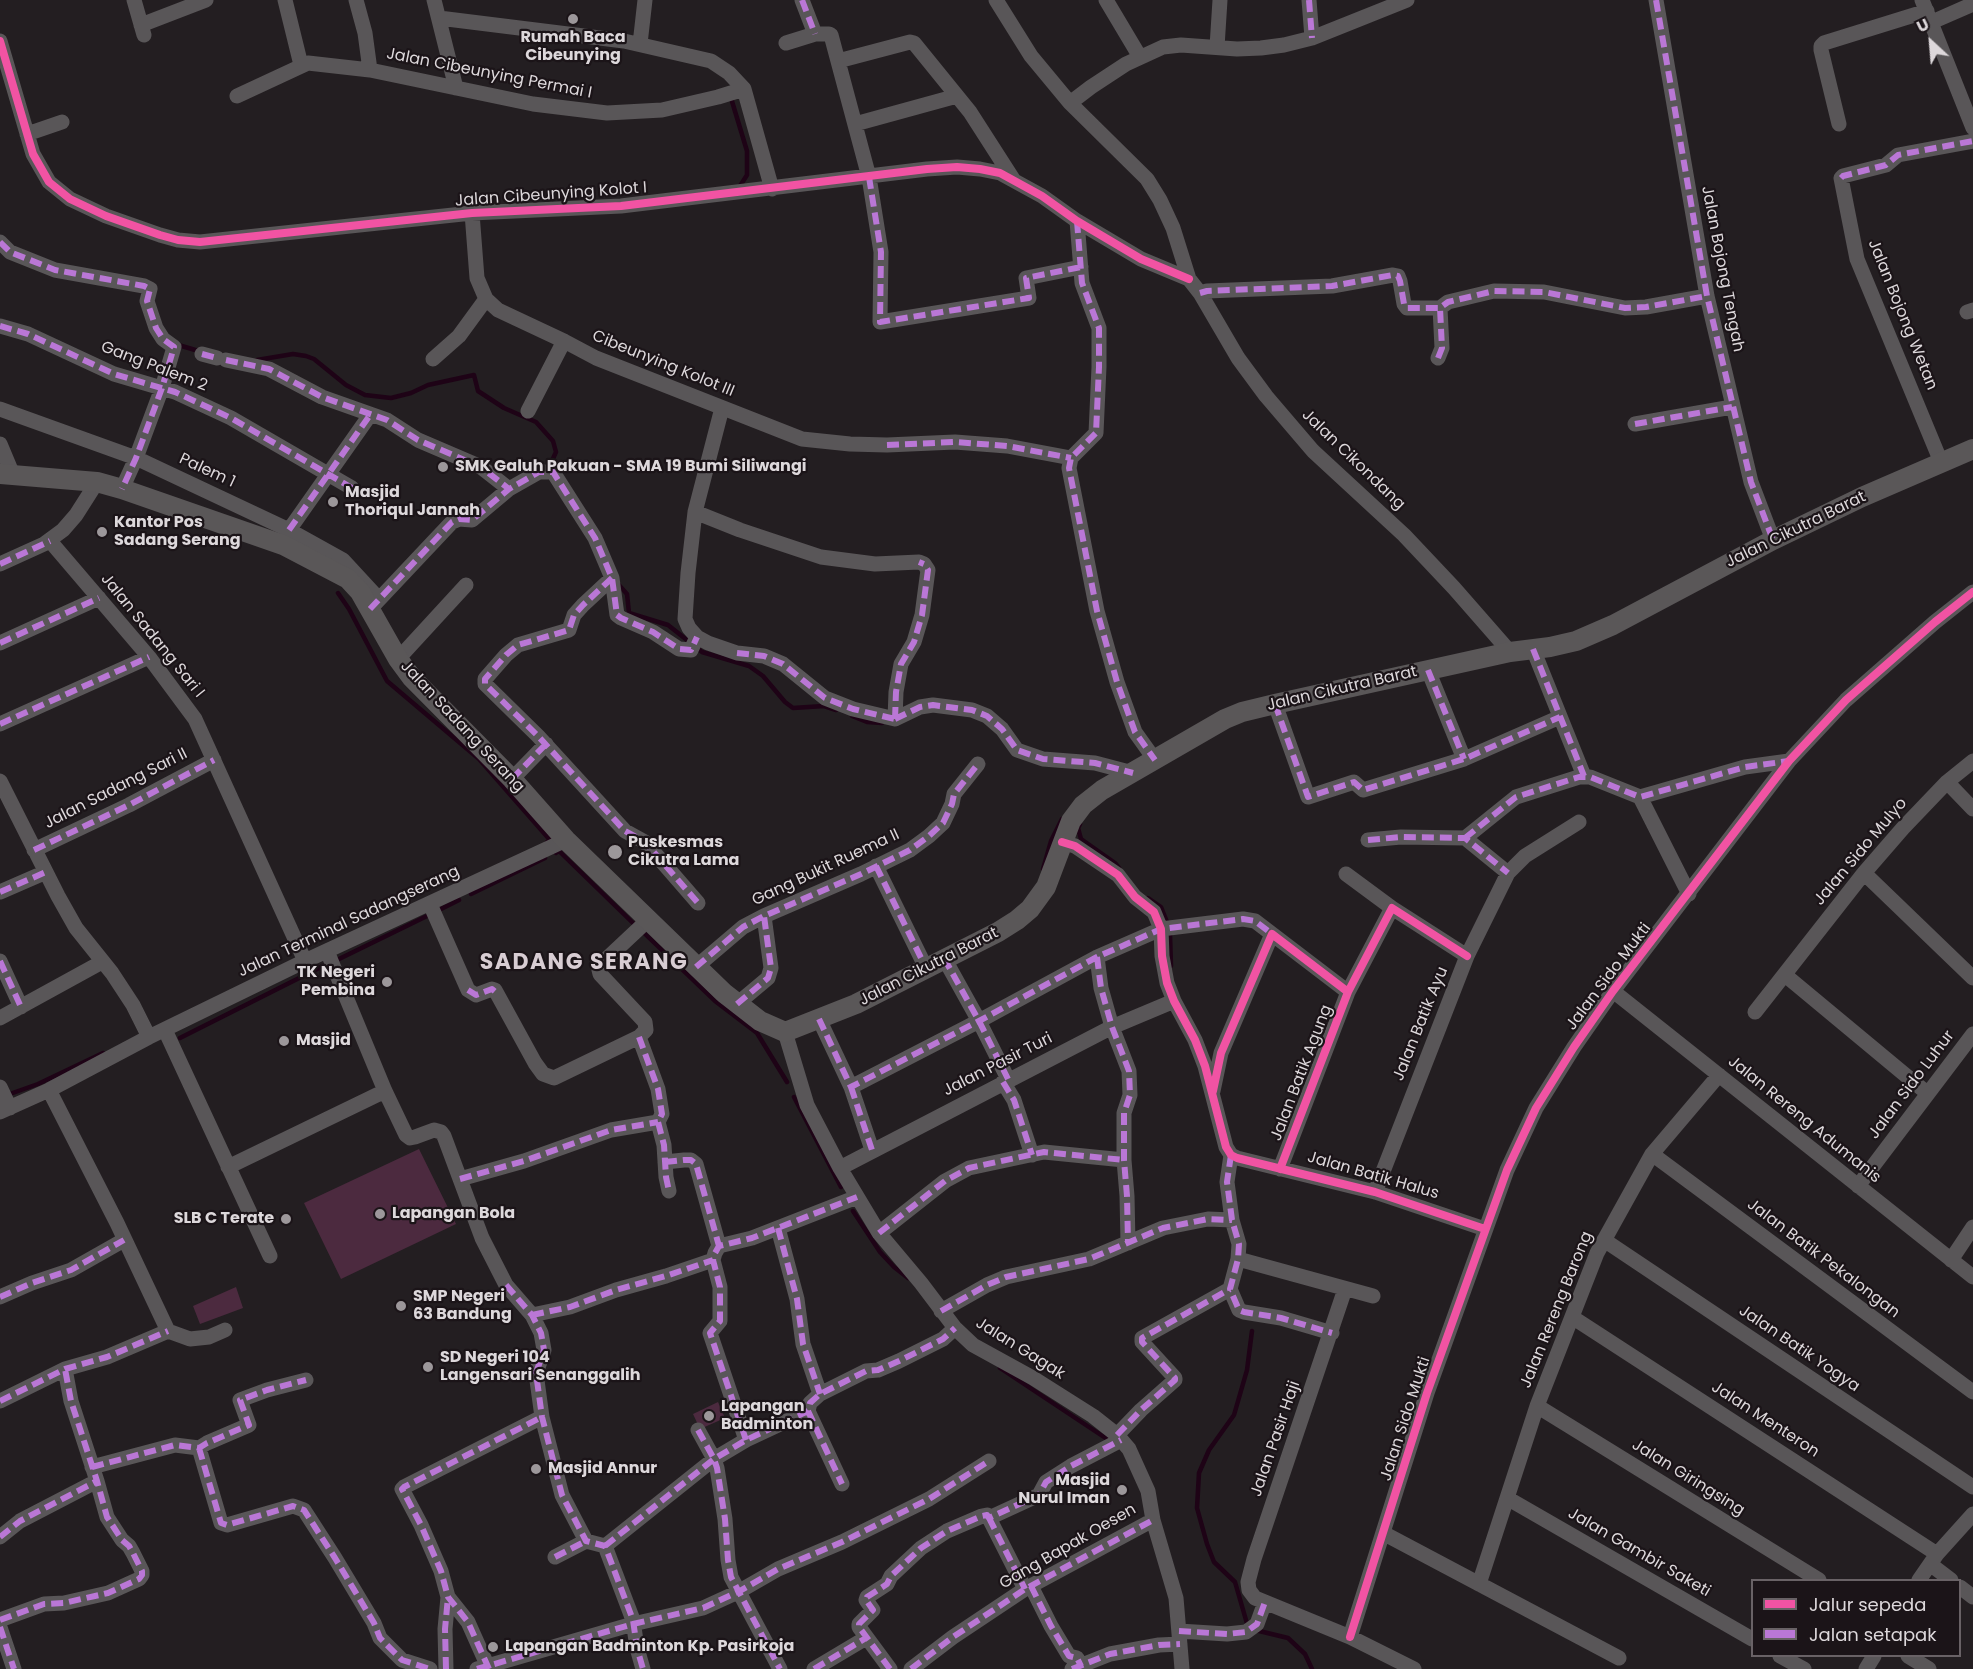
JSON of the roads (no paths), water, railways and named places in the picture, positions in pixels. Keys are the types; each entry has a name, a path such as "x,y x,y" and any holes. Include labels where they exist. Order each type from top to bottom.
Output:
{"main road":[{"name":"Jalan Cikutra Barat","path":"784,1032 856,1004 998,932 1017,920 1030,909 1046,887 1071,821 1083,805 1128,771 1155,760 1226,719 1242,712 1275,704 1510,652 1576,640 1613,625 1773,540 1973,449"},
{"name":"Jalan Sadang Serang","path":"7,474 97,482 122,489 283,545 348,579 374,604 398,659 412,678 512,779 566,840 737,1004 760,1022 784,1032"}],"street":[{"path":"134,0 143,30 206,0"},
{"path":"237,96 301,65 285,0"},
{"path":"356,0 365,33 370,70"},
{"path":"434,0 456,88"},
{"path":"640,44 645,0"},
{"path":"802,0 815,34"},
{"path":"996,0 1031,56 1070,104 1148,179 1173,228 1189,279"},
{"path":"1106,0 1140,57"},
{"path":"1217,47 1220,0"},
{"path":"1309,0 1312,38"},
{"path":"1070,104 1091,87 1140,57 1163,47 1180,45 1237,50 1262,48 1312,38 1407,0"},
{"name":"Jalan Bojong Tengah","path":"1656,0 1707,296 1751,482 1773,540"},
{"path":"1839,123 1821,51 1824,43 1927,11 1973,4"},
{"path":"1927,11 1973,128"},
{"path":"439,18 640,44 711,61 729,73 744,89 772,189"},
{"path":"786,43 815,34 831,35 869,177 881,252 880,322 1029,298 1026,278 1081,267"},
{"name":"Jalan Cibeunying Kolot I","path":"0,42 27,134 39,167 48,182 70,199 106,216 178,240 200,242 472,213 621,206 957,167 1000,173 1042,196 1077,221 1141,259 1189,279"},
{"path":"838,61 912,42 970,112 1014,180"},
{"name":"Jalan Cibeunying Permai I","path":"301,65 308,63 370,70 533,104 607,113 662,110 744,89"},
{"path":"855,124 957,96"},
{"path":"27,134 62,122"},
{"name":"Jalan Bojong Wetan","path":"1941,462 1857,259 1841,178 1886,165 1898,155 1973,141"},
{"path":"433,359 455,339 486,299 477,278 472,213"},
{"path":"1077,221 1082,283 1099,328 1099,367 1096,433 1071,458 1069,468 1097,611 1127,713 1135,732 1155,760"},
{"path":"0,242 10,252 55,270 144,286 149,295 156,328 163,339 174,347 162,388 122,489"},
{"path":"1200,293 1216,290 1332,286 1393,275 1398,276 1401,281 1405,307 1440,308 1448,302 1494,291 1544,292 1625,308 1646,307 1707,296"},
{"name":"Jalan Cikondang","path":"1189,279 1200,293 1238,358 1312,451 1404,535 1510,652"},
{"name":"Cibeunying Kolot III","path":"486,299 498,310 596,358 802,439 887,445 956,442 1007,446 1071,458"},
{"path":"1438,358 1442,348 1440,308"},
{"name":"Gang Palem 2","path":"0,326 27,334 114,374 175,392 231,418 352,488"},
{"path":"528,411 564,341"},
{"path":"202,354 268,369 322,397 387,420 418,440 481,467 509,489"},
{"path":"722,408 695,512 688,573 685,619 697,637 737,653 764,656 783,664 825,698 853,708 895,719 920,707 933,705 972,710 987,716 1002,729 1017,750 1043,759 1095,763 1128,771"},
{"path":"1635,424 1732,408"},
{"name":"Palem 1","path":"0,409 136,458 290,530 343,560 374,604"},
{"path":"290,530 370,415"},
{"path":"0,444 7,474"},
{"path":"374,604 452,522 476,519 509,489 539,472 553,472 596,538 612,579 615,610 621,618 653,632 679,649 691,650 697,637"},
{"path":"0,564 50,541 76,515 97,482"},
{"path":"695,512 740,531 821,557 875,564 919,562 924,564 928,570 922,615 914,642 902,664 896,692 895,719"},
{"name":"Jalan Sadang Sari I","path":"50,541 149,657 195,719 305,961"},
{"path":"612,579 574,615 569,630 518,645 485,679 485,684 546,744 625,831 645,842 698,903"},
{"path":"398,659 466,585"},
{"name":"Jalan Sido Mukti","path":"1350,1637 1427,1394 1485,1229 1507,1170 1536,1108 1613,991 1789,761 1846,700 1972,594"},
{"path":"0,643 99,598"},
{"path":"1533,649 1584,776"},
{"path":"0,724 149,657"},
{"path":"1428,670 1464,759"},
{"path":"1275,704 1308,797 1354,782 1364,790 1464,759 1560,717"},
{"path":"512,779 546,744"},
{"name":"Jalan Sadang Sari II","path":"34,850 129,805 214,760"},
{"path":"1466,838 1516,797 1584,776 1640,797 1732,770 1789,761"},
{"name":"Jalan Sido Mulyo","path":"1755,1012 1864,873 1903,828 1947,782 1973,761"},
{"name":"Gang Bukit Ruema II","path":"696,967 743,927 910,850 943,823 954,794 978,764"},
{"path":"0,781 76,928 133,1005 149,1037"},
{"path":"1947,782 1973,809"},
{"path":"1640,797 1689,894"},
{"path":"1368,840 1401,837 1466,838 1508,873 1526,856 1579,822"},
{"name":"Jalan Terminal Sadangserang","path":"5,1110 305,961 566,840"},
{"path":"989,1518 1039,1495 1046,1482 1119,1438 1141,1410 1175,1380 1142,1342 1142,1338 1230,1288 1243,1260 1232,1220 1227,1182 1231,1155 1226,1147 1205,1066 1167,983 1162,956 1161,929 1154,912 1135,897 1118,875 1076,846 1062,842"},
{"path":"876,866 926,968"},
{"path":"0,892 46,872"},
{"name":"Jalan Batik Ayu","path":"1375,1192 1467,956 1508,873"},
{"path":"1864,873 1973,978"},
{"path":"1346,874 1392,908 1467,956"},
{"path":"430,904 468,990 476,995 495,990 535,1063 543,1074 554,1078 639,1037 646,1030 645,1022 600,974 599,970 600,965 648,921"},
{"name":"Jalan Batik Agung","path":"1280,1169 1348,992 1392,908"},
{"path":"737,1004 768,978 771,968 764,916"},
{"path":"852,1087 1097,957 1161,929 1243,919 1255,921 1348,992"},
{"path":"1212,1094 1221,1053 1272,934"},
{"path":"327,951 385,1091 406,1135 410,1138 416,1137 434,1130 441,1132 444,1136 476,1224 507,1285 532,1315 541,1333 544,1350 536,1373 542,1417 562,1495 586,1541"},
{"path":"1097,957 1101,988 1112,1027 1129,1071 1130,1095 1124,1113 1128,1243"},
{"path":"944,958 979,1021 1006,1081 1032,1155"},
{"path":"0,961 21,1007"},
{"path":"0,1018 102,962"},
{"path":"1785,975 1927,1094"},
{"name":"Jalan Rereng Adumanis","path":"1613,991 1973,1277"},
{"name":"Jalan Pasir Turi","path":"840,1168 1112,1027 1174,1001"},
{"path":"819,1019 852,1087 872,1150"},
{"path":"165,1030 270,1256"},
{"name":"Jalan Gagak","path":"784,1032 807,1105 840,1168 879,1233 955,1328 973,1345 1044,1384 1093,1416 1130,1449 1148,1491 1153,1520 1176,1598 1182,1669"},
{"name":"Jalan Sido Luhur","path":"1858,1186 1973,1034"},
{"path":"639,1037 658,1089 662,1114 658,1122 664,1145 669,1191"},
{"name":"Jalan Rereng Barong","path":"1479,1584 1538,1406 1597,1253 1652,1154 1719,1075"},
{"path":"0,1087 5,1110"},
{"path":"49,1090 168,1331"},
{"path":"228,1167 385,1091"},
{"path":"460,1179 524,1161 611,1130 658,1122"},
{"path":"879,1233 945,1181 969,1168 1044,1152 1124,1160"},
{"name":"Jalan Batik Pekalongan","path":"1652,1154 1973,1392"},
{"name":"Jalan Batik Halus","path":"1231,1155 1375,1192 1485,1229"},
{"path":"665,1162 691,1160 696,1164 716,1253 720,1287 720,1321 710,1333 746,1440"},
{"path":"532,1315 570,1306 666,1276 752,1238 857,1197"},
{"path":"941,1311 1006,1277 1089,1259 1163,1228 1208,1219 1232,1220"},
{"path":"1951,1260 1973,1227"},
{"path":"778,1228 797,1299 804,1344 820,1394"},
{"path":"0,1297 71,1270 124,1240"},
{"name":"Jalan Batik Yogya","path":"1604,1240 1973,1487"},
{"path":"1243,1260 1374,1296"},
{"path":"1230,1288 1239,1310 1281,1318 1332,1333"},
{"name":"Jalan Pasir Haji","path":"1346,1289 1248,1581 1249,1590 1255,1598 1350,1637"},
{"name":"Jalan Menteron","path":"1572,1317 1934,1559 1949,1579"},
{"path":"842,1484 808,1412 810,1403 820,1394 866,1371 878,1370 943,1339 955,1328"},
{"path":"0,1401 66,1369 107,1357 168,1331 190,1339 208,1337 225,1330"},
{"path":"0,1620 44,1604 64,1603 108,1593 139,1579 142,1571 129,1546 122,1540 107,1517 71,1401 66,1369"},
{"path":"0,1537 20,1521 95,1474 175,1445 199,1448 249,1425 240,1400 306,1380"},
{"name":"Jalan Giringsing","path":"1538,1406 1816,1579"},
{"path":"605,1546 714,1460 746,1440 808,1412"},
{"path":"446,1669 445,1629 448,1596 441,1571 421,1525 402,1490 542,1417"},
{"path":"698,1430 714,1460 725,1520 731,1576 780,1669"},
{"path":"199,1448 221,1523 227,1525 292,1506 304,1510 374,1623 380,1638 398,1664 430,1669"},
{"path":"448,1596 468,1622 485,1668 633,1624 703,1608 738,1592 778,1569 842,1542 929,1499 989,1461"},
{"name":"Jalan Gambir Saketi","path":"1507,1498 1751,1638"},
{"path":"1920,1579 1934,1559 1973,1514"},
{"path":"890,1669 858,1625 873,1610 867,1598 887,1584 891,1576 921,1548 947,1531 987,1515 1069,1656 1077,1658 1077,1667 1110,1654 1160,1645 1180,1638 1246,1632 1257,1624 1265,1602"},
{"name":"Gang Bapak Oesen","path":"911,1669 953,1637 1028,1587 1153,1520"},
{"path":"1383,1533 1619,1658"},
{"path":"555,1557 586,1541 605,1546"},
{"path":"605,1546 633,1624 643,1669"},
{"path":"0,1627 14,1669"},
{"path":"1350,1637 1414,1669"},
{"path":"814,1669 866,1638"},
{"path":"1782,1657 1804,1669"},
{"path":"1910,1657 1929,1669"}],"waterway":[{"path":"731,98 747,151 747,175 740,186"},
{"path":"175,344 202,352"},
{"path":"257,360 293,354 306,356 314,359 346,385 365,395 391,398 411,393 428,385 474,375 478,391 504,408 536,422 553,441 556,452 551,463 553,468"},
{"path":"618,584 627,594 629,613 668,625 702,652 749,666 763,676 793,708 824,706 836,710"},
{"path":"338,593 349,609 387,681 479,759 550,840 547,842"},
{"path":"852,716 867,722 882,723"},
{"path":"1043,869 1051,841 1062,819"},
{"path":"1080,824 1078,828 1081,839 1119,868"},
{"path":"556,853 559,851 634,924"},
{"path":"471,894 545,858"},
{"path":"1148,898 1161,907 1167,922"},
{"path":"439,910 459,900"},
{"path":"339,959 427,916"},
{"path":"642,931 715,1001 757,1033 787,1082"},
{"path":"1170,935 1171,966"},
{"path":"180,1038 323,966"},
{"path":"7,1095 38,1084 103,1053"},
{"path":"794,1097 841,1187"},
{"path":"853,1211 880,1252 908,1278"},
{"path":"1248,1627 1235,1582 1214,1562 1197,1508 1199,1473 1209,1450 1234,1415 1247,1370 1252,1331"},
{"path":"1000,1368 1110,1441"},
{"path":"1255,1630 1288,1638 1305,1654 1312,1669"}],"place":[{"name":"Rumah Baca Cibeunying","path":"573,19"},
{"name":"SMK Galuh Pakuan - SMA 19 Bumi Siliwangi","path":"443,467"},
{"name":"Masjid Thoriqul Jannah","path":"333,502"},
{"name":"Kantor Pos Sadang Serang","path":"102,532"},
{"name":"Puskesmas Cikutra Lama","path":"615,852"},
{"name":"TK Negeri Pembina","path":"387,982"},
{"name":"Masjid","path":"284,1041"},
{"name":"Lapangan Bola","path":"380,1214"},
{"name":"SLB C Terate","path":"286,1219"},
{"name":"SMP Negeri 63 Bandung","path":"401,1306"},
{"name":"SD Negeri 104 Langensari Senanggalih","path":"428,1367"},
{"name":"Lapangan Badminton","path":"709,1416"},
{"name":"Masjid Annur","path":"536,1469"},
{"name":"Masjid Nurul Iman","path":"1122,1490"},
{"name":"Lapangan Badminton Kp. Pasirkoja","path":"493,1647"}],"district":[{"name":"SADANG SERANG","path":"584,963"}]}
